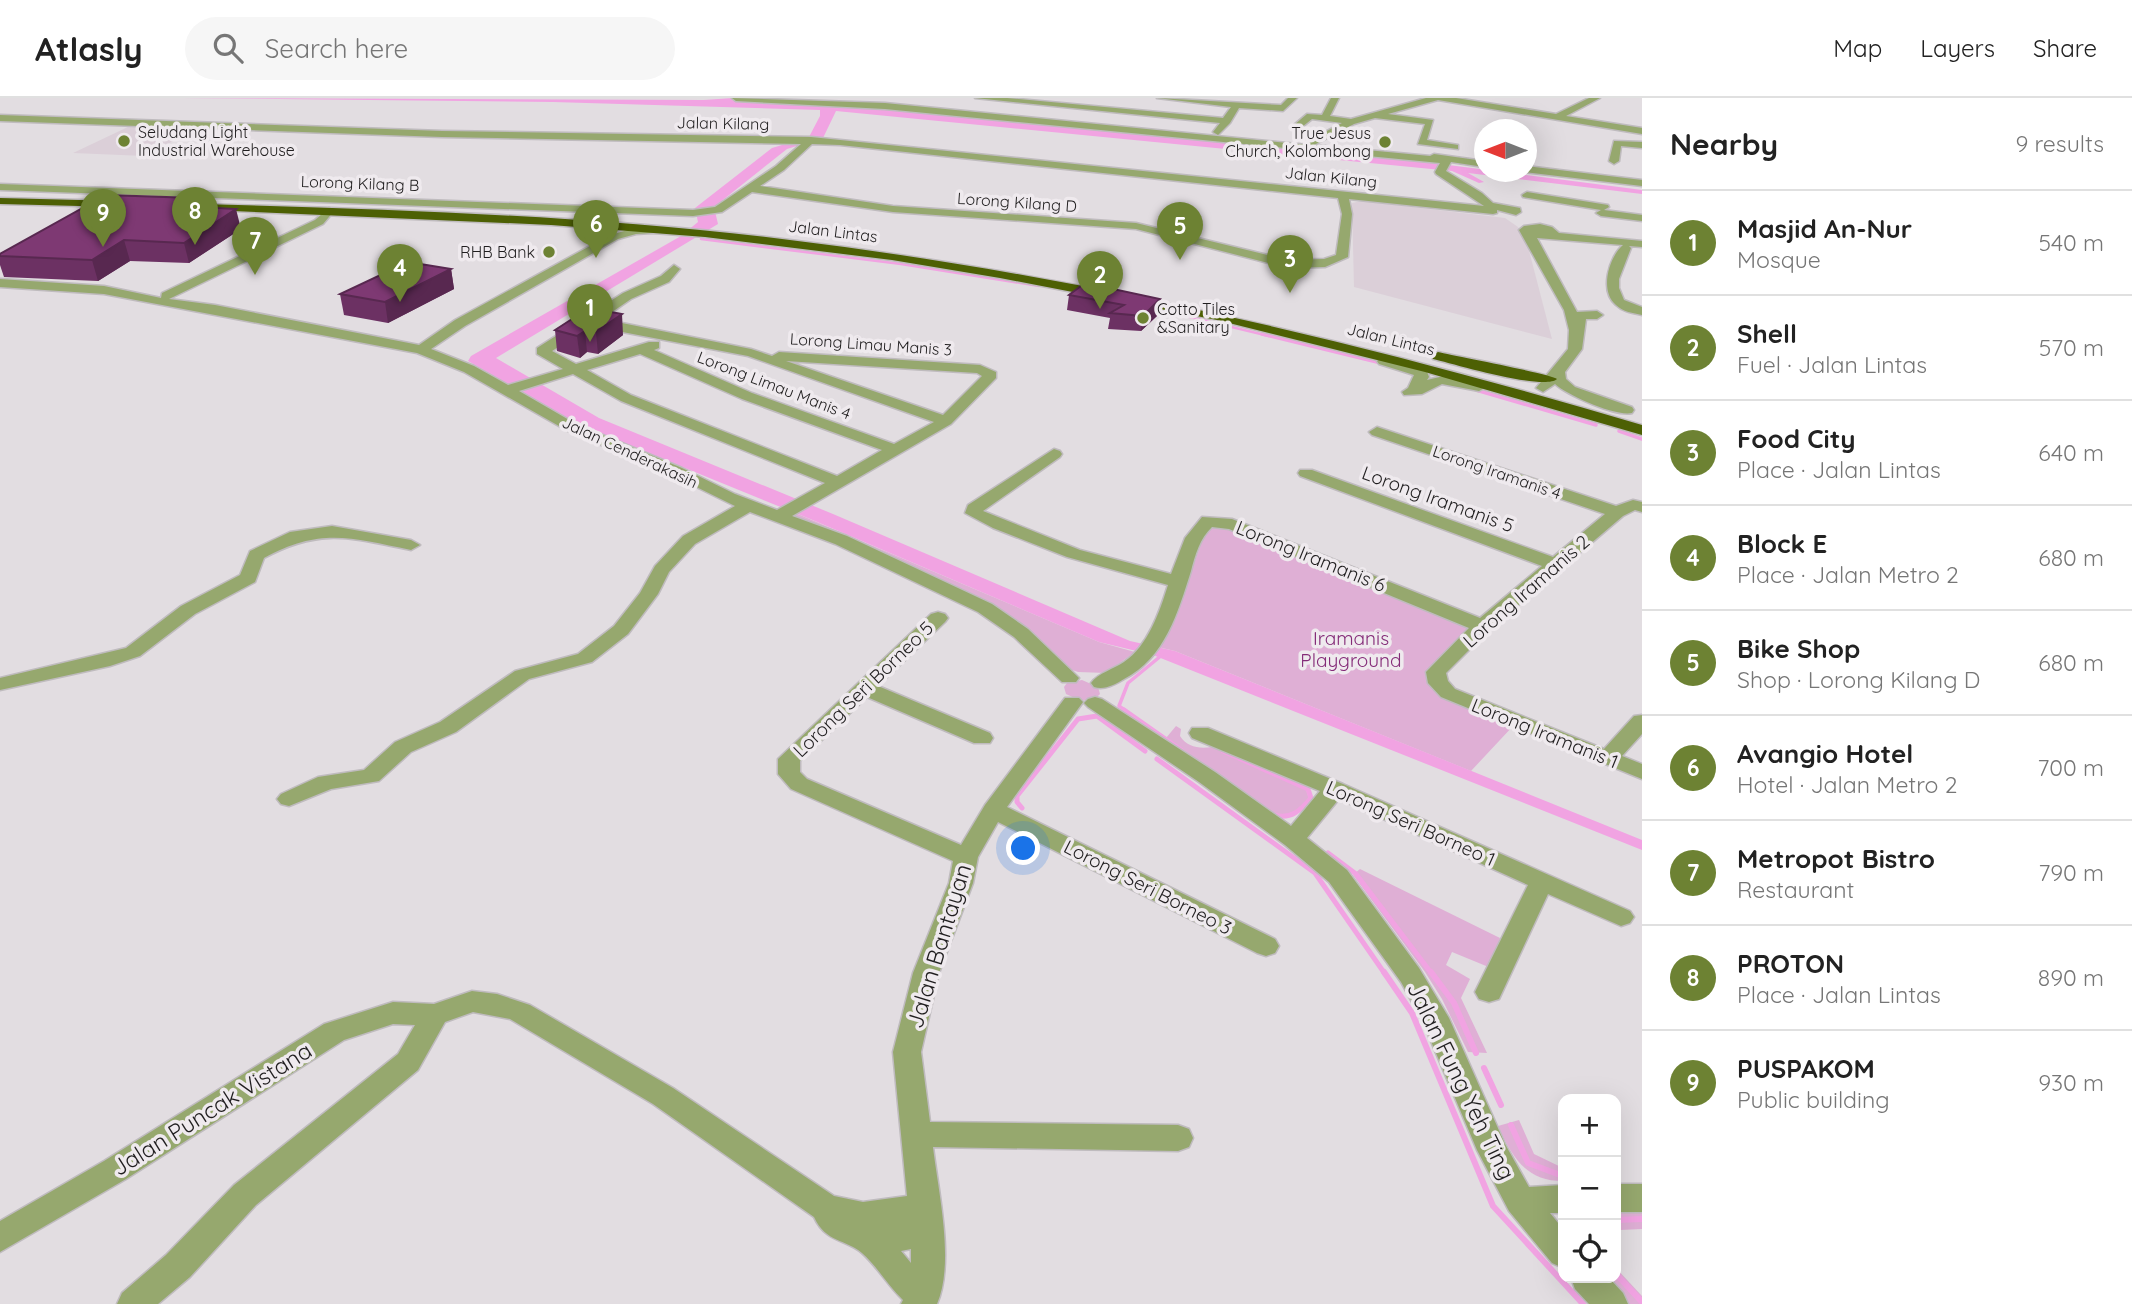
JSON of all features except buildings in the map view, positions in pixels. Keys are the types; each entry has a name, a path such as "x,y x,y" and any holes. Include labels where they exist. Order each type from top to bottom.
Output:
{"highway":[{"name":"Jalan Lintas","path":"0,195 133,204 324,208 465,215 685,231 865,252 1045,280 1336,343 1439,369 1550,385"},
{"path":"0,201 133,204"},
{"name":"Jalan Lintas","path":"154,205 425,207 674,223 862,244 1103,282 1223,307 1520,375 1635,412"},
{"path":"425,207 424,210 465,215"},
{"path":"319,222 348,215 387,213"},
{"path":"1223,307 1425,359 1433,362 1439,369"},
{"path":"1550,385 1539,392 1642,427"}],"street":[{"path":"738,98 885,106 1444,164 1474,163"},
{"path":"979,98 1227,121"},
{"path":"1161,98 1283,108 1293,98"},
{"path":"1325,117 1335,98"},
{"path":"1311,143 1351,122 1411,107 1434,98"},
{"path":"1440,98 1642,131"},
{"path":"1483,105 1498,98"},
{"path":"1557,117 1596,98"},
{"path":"861,99 1311,143 1444,164 1478,195 1527,231 1570,310 1576,330"},
{"path":"1217,134 1237,104"},
{"path":"1374,115 1430,122 1421,142 1461,148"},
{"path":"1299,125 1310,116 1351,122"},
{"name":"Jalan Kilang","path":"0,118 442,134 811,140 1325,193 1347,200 1375,197 1499,209"},
{"path":"1626,128 1642,119"},
{"path":"782,139 802,148 839,142"},
{"path":"750,188 811,140"},
{"path":"1629,167 1609,163 1617,143 1642,145"},
{"path":"1537,170 1642,183"},
{"name":"Lorong Kilang B","path":"0,187 693,214 718,210 750,188"},
{"name":"Lorong Kilang D","path":"750,188 905,210 1136,226 1280,262 1312,264 1340,259 1346,230 1347,200"},
{"path":"1594,234 1610,194"},
{"path":"1478,195 1499,209 1547,232"},
{"path":"1527,195 1642,218"},
{"path":"166,298 319,222 324,208"},
{"path":"593,224 615,230 617,234 614,237"},
{"path":"421,350 440,336 614,237 639,231 685,231"},
{"path":"1527,231 1594,234 1642,244"},
{"path":"1540,251 1547,232"},
{"path":"1625,248 1611,275 1611,285 1618,301 1631,310 1642,312"},
{"path":"674,269 665,279 627,296 542,351 626,398 838,482"},
{"name":"Jalan Cenderakasih","path":"0,283 82,288 166,298 421,350 512,389 571,427 748,506 783,513 985,608 1021,633 1084,691"},
{"path":"1409,392 1421,391 1434,382 1448,380 1531,400 1550,385 1575,349 1576,330 1581,315 1597,315"},
{"path":"588,322 751,353 946,421"},
{"path":"396,345 440,336"},
{"path":"512,389 676,338"},
{"path":"1336,343 1360,354 1421,372 1422,377 1415,387 1439,369"},
{"name":"Lorong Limau Manis 4","path":"641,349 712,382 897,450"},
{"name":"Lorong Limau Manis 3","path":"751,353 989,372 989,380 946,421"},
{"path":"783,513 946,421"},
{"name":"Lorong Iramanis 4","path":"1377,432 1617,512"},
{"path":"1054,454 993,493 974,509 974,513 1040,542 1107,566 1177,581"},
{"name":"Lorong Iramanis 5","path":"1306,473 1555,564"},
{"name":"Lorong Iramanis 2","path":"1448,693 1438,683 1436,672 1482,626 1617,512 1633,505 1642,507"},
{"path":"289,799 326,782 371,776 403,747 448,727 522,675 585,658 621,630 649,594 661,570 689,540 748,506"},
{"name":"Lorong Iramanis 6","path":"1084,691 1133,665 1146,650 1168,613 1177,581 1199,529 1214,520 1334,564 1482,626"},
{"path":"0,685 64,668 110,660 133,652 188,610 248,578 256,555 273,545 311,531 326,530 411,545"},
{"name":"Lorong Seri Borneo 5","path":"938,618 789,759 789,774 799,784 966,856"},
{"path":"0,685 6,687 6,694 0,701"},
{"path":"864,688 982,738"},
{"name":"Jalan Bantayan","path":"921,1300 927,1278 926,1219 907,1052 926,973 961,883 966,856 993,810 1084,691"},
{"name":"Jalan Fung Yeh Ting","path":"1084,691 1293,839 1338,876 1410,975 1435,1018 1492,1150 1520,1201 1558,1247"},
{"name":"Lorong Iramanis 1","path":"1448,693 1642,772"},
{"path":"1607,759 1642,721"},
{"name":"Lorong Seri Borneo 1","path":"1199,733 1335,789 1620,917"},
{"path":"1293,839 1335,789"},
{"name":"Lorong Seri Borneo 3","path":"993,810 1266,946"},
{"path":"1489,992 1542,881"},
{"path":"134,1304 178,1266 245,1195 408,1062 435,1015 472,1002 497,1004 520,1012 663,1097 824,1207 849,1216 926,1219"},
{"name":"Jalan Puncak Vistana","path":"0,1238 115,1170 334,1032 393,1013 435,1015"},
{"path":"918,1135 1178,1138"},
{"path":"1621,1198 1642,1198"},
{"path":"1520,1201 1558,1199"},
{"path":"824,1207 835,1223 858,1237 872,1241 921,1300"},
{"path":"872,1241 926,1219"},
{"path":"1592,1283 1611,1304"}],"shaded area":[{"path":"181,98 733,98 732,100 736,101 856,105 1332,150 1474,168 1474,174 1468,173 1474,176 1474,181 1452,171 836,111 823,138 787,149 714,207 718,224 496,358 599,418 1130,641 1175,651 1642,840 1642,850 1153,655 1099,642 815,521 577,424 468,361 471,356 681,236 698,222 695,208 772,148 809,137 820,116 820,110 553,102"},
{"path":"130,126 198,128 145,156 73,153"},
{"path":"1537,176 1642,190 1642,194 1537,181"},
{"path":"1362,201 1505,218 1518,227 1526,239 1552,339 1354,287 1352,203"}],"green space":[{"path":"793,512 1099,642 1135,652 1106,673 1069,669 1019,625 789,516"},
{"name":"Iramanis Playground","path":"1227,526 1467,626 1468,633 1425,674 1429,682 1449,697 1514,725 1471,771 1175,651 1158,647 1176,613 1206,530 1208,527"},
{"path":"1082,680 1098,687 1100,694 1081,701 1066,694 1064,687 1067,683"},
{"path":"1176,726 1181,729 1180,736 1190,745 1212,747 1300,785 1306,789 1309,798 1297,813 1279,816 1166,738"},
{"path":"1360,869 1500,938 1491,968 1452,952 1446,965 1470,979 1461,998 1487,1053 1468,1052 1442,999 1425,972 1353,875"},
{"path":"1519,1120 1534,1154 1558,1166 1558,1181 1539,1177 1522,1165 1509,1148 1498,1126"},
{"path":"1642,1212 1642,1229 1621,1230 1621,1213"},
{"path":"1621,1273 1642,1296 1642,1304 1623,1304 1603,1283 1621,1283"}],"waterway":[{"path":"701,239 901,264 1039,286"},
{"path":"1156,309 1176,314"},
{"path":"1186,316 1269,336"},
{"path":"1262,334 1381,363"},
{"path":"1476,390 1596,425"},
{"path":"1619,431 1642,439"},
{"path":"1126,711 1119,706 1128,683 1162,655"},
{"path":"1124,710 1181,750"},
{"path":"1022,808 1017,802 1017,796 1078,719 1097,716 1145,751"},
{"path":"1223,751 1308,789 1311,798 1299,810 1291,815 1274,815"},
{"path":"1157,759 1315,873 1385,974"},
{"path":"1328,853 1356,874 1432,974"},
{"path":"1384,972 1412,1013 1493,1206 1583,1304"},
{"path":"1431,972 1454,1003 1476,1053"},
{"path":"1484,1068 1501,1105"},
{"path":"1511,1125 1528,1163 1558,1174"},
{"path":"1621,1220 1642,1219"},
{"path":"1621,1279 1642,1302"}],"place":[{"name":"Seludang Light Industrial Warehouse","path":"124,141"},
{"name":"True Jesus Church, Kolombong","path":"1385,142"},
{"name":"PROTON","path":"195,245"},
{"name":"PUSPAKOM","path":"103,247"},
{"name":"RHB Bank","path":"549,252"},
{"name":"Avangio Hotel","path":"596,258"},
{"name":"Bike Shop","path":"1180,260"},
{"name":"Metropot Bistro","path":"255,275"},
{"name":"Food City","path":"1290,293"},
{"name":"Block E","path":"400,302"},
{"name":"Shell","path":"1100,309"},
{"name":"Cotto Tiles &Sanitary","path":"1143,318"},
{"name":"Masjid An-Nur","path":"590,342"}]}
